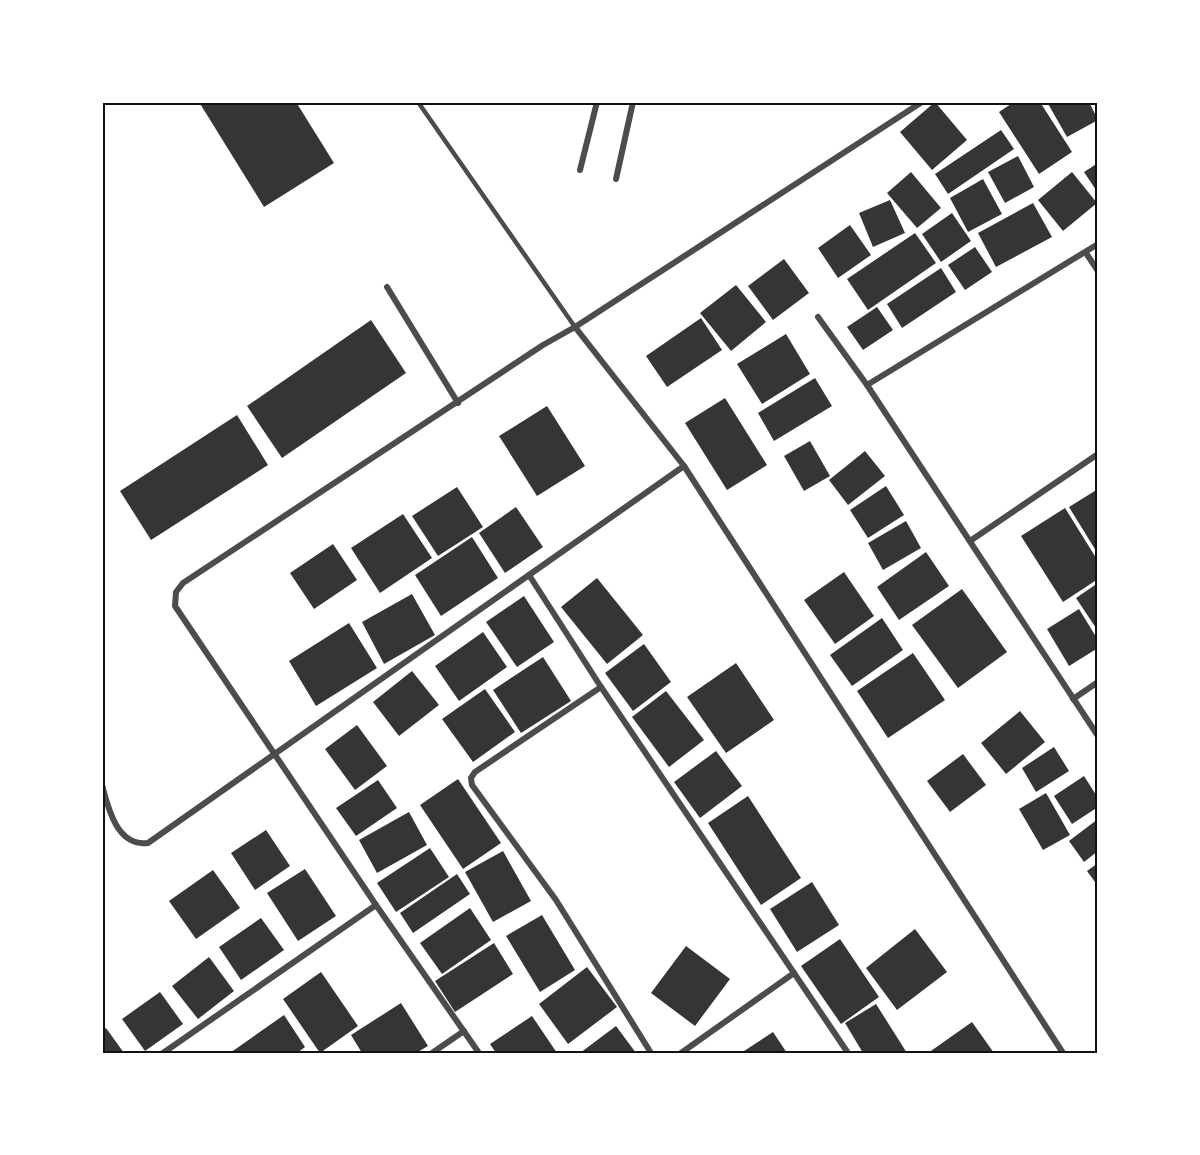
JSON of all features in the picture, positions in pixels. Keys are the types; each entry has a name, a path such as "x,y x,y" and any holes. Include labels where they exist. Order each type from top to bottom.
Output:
{"street":[{"path":"580,170 597,102"},
{"path":"616,179 633,102"},
{"path":"479,1053 376,905 175,606 176,592 183,583 543,345 575,327 922,102"},
{"path":"867,385 1098,244"},
{"path":"1086,252 1098,271"},
{"path":"387,287 458,403"},
{"path":"819,317 867,385 1098,736"},
{"path":"575,327 684,466 1063,1053"},
{"path":"970,541 1098,454"},
{"path":"102,785 111,817 126,838 136,843 148,843 684,466"},
{"path":"529,575 600,687 848,1053"},
{"path":"1073,699 1098,682"},
{"path":"600,687 475,772 471,778 472,785 556,900 651,1053"},
{"path":"163,1053 376,905"},
{"path":"681,1053 794,973"},
{"path":"432,1053 464,1031"}],"lane":[{"path":"418,102 575,327"}],"building":[{"path":"199,102 296,102 334,163 264,207"},
{"path":"935,102 967,140 932,170 900,132"},
{"path":"1014,102 1040,102 1072,152 1039,174 999,112"},
{"path":"1047,102 1089,102 1098,120 1067,137"},
{"path":"1001,130 1014,149 948,194 935,174"},
{"path":"1018,156 1034,187 1005,203 988,172"},
{"path":"1098,163 1098,193 1084,172"},
{"path":"911,172 941,208 917,228 887,193"},
{"path":"1072,172 1097,203 1063,231 1038,200"},
{"path":"983,179 1002,214 968,232 950,198"},
{"path":"890,200 905,233 873,247 859,213"},
{"path":"1033,203 1052,237 996,267 978,233"},
{"path":"952,213 971,241 941,262 922,234"},
{"path":"850,225 871,255 838,278 818,248"},
{"path":"915,233 936,263 868,310 847,279"},
{"path":"975,247 992,272 965,290 948,265"},
{"path":"784,259 809,293 773,320 748,286"},
{"path":"941,268 956,292 902,328 887,304"},
{"path":"736,285 766,322 731,351 700,313"},
{"path":"877,307 893,330 863,350 847,327"},
{"path":"701,318 722,350 667,387 646,356"},
{"path":"371,320 406,373 282,458 247,406"},
{"path":"786,334 810,374 762,404 737,364"},
{"path":"815,378 832,406 774,441 758,413"},
{"path":"725,398 767,465 727,490 685,423"},
{"path":"547,406 585,466 537,496 499,436"},
{"path":"237,415 268,465 151,540 120,491"},
{"path":"810,441 830,476 804,491 784,456"},
{"path":"865,451 885,476 848,505 829,480"},
{"path":"886,486 904,515 868,538 850,510"},
{"path":"457,487 483,527 438,556 412,516"},
{"path":"1098,489 1098,554 1069,507"},
{"path":"516,507 543,547 505,573 479,533"},
{"path":"1065,508 1098,561 1098,579 1063,602 1021,536"},
{"path":"403,514 432,558 380,593 351,548"},
{"path":"906,521 921,548 883,570 868,543"},
{"path":"472,537 498,578 441,616 415,575"},
{"path":"333,544 357,580 314,609 290,573"},
{"path":"926,552 949,586 899,620 877,587"},
{"path":"844,572 874,616 835,644 804,600"},
{"path":"597,578 643,635 607,664 561,607"},
{"path":"1098,583 1098,631 1076,598"},
{"path":"962,589 1007,652 958,688 912,625"},
{"path":"412,594 435,635 384,664 362,622"},
{"path":"524,596 554,642 517,667 486,622"},
{"path":"1079,609 1098,640 1098,648 1069,666 1047,629"},
{"path":"882,618 903,650 852,686 830,655"},
{"path":"349,623 377,668 316,706 289,661"},
{"path":"483,632 507,667 459,701 435,666"},
{"path":"644,644 671,682 633,711 605,673"},
{"path":"913,653 945,700 888,738 857,691"},
{"path":"543,657 571,701 521,733 493,690"},
{"path":"736,663 774,720 726,753 687,697"},
{"path":"412,671 439,705 399,736 373,702"},
{"path":"485,689 515,732 473,762 442,719"},
{"path":"666,691 704,740 669,767 632,717"},
{"path":"1020,711 1045,742 1006,774 981,743"},
{"path":"357,725 387,766 355,790 325,749"},
{"path":"1054,747 1069,771 1036,792 1022,768"},
{"path":"716,751 742,786 700,818 674,782"},
{"path":"963,754 986,785 950,812 927,781"},
{"path":"1084,776 1098,798 1098,807 1072,824 1054,796"},
{"path":"458,779 501,843 463,869 420,805"},
{"path":"378,780 397,808 356,836 336,808"},
{"path":"1046,793 1070,835 1043,850 1019,809"},
{"path":"748,796 801,878 761,905 708,823"},
{"path":"409,812 427,845 377,873 359,840"},
{"path":"1098,819 1098,851 1084,862 1069,841"},
{"path":"266,830 290,866 255,890 231,853"},
{"path":"430,848 449,877 396,912 377,883"},
{"path":"503,851 531,901 493,922 465,872"},
{"path":"1098,863 1098,886 1087,871"},
{"path":"305,869 336,916 298,941 267,893"},
{"path":"213,870 240,908 196,939 169,901"},
{"path":"457,874 470,894 413,933 400,913"},
{"path":"812,882 839,925 797,952 770,909"},
{"path":"470,908 491,940 442,974 420,943"},
{"path":"542,915 575,970 540,992 506,936"},
{"path":"261,918 284,950 241,980 219,947"},
{"path":"915,929 947,972 897,1010 866,968"},
{"path":"840,939 879,997 841,1024 801,966"},
{"path":"494,943 513,974 455,1012 435,981"},
{"path":"686,946 730,979 695,1026 651,993"},
{"path":"209,957 234,991 198,1019 172,986"},
{"path":"587,967 617,1007 568,1044 539,1004"},
{"path":"321,972 358,1026 320,1053 283,999"},
{"path":"160,992 183,1024 145,1051 122,1019"},
{"path":"401,1003 428,1046 416,1053 362,1053 351,1035"},
{"path":"876,1004 907,1053 863,1053 845,1023"},
{"path":"284,1015 305,1047 297,1053 230,1053"},
{"path":"532,1016 557,1053 496,1053 490,1044"},
{"path":"972,1022 994,1053 928,1053"},
{"path":"616,1026 636,1053 580,1053"},
{"path":"106,1028 124,1053 102,1053 102,1031"},
{"path":"773,1032 787,1053 741,1053"}]}
